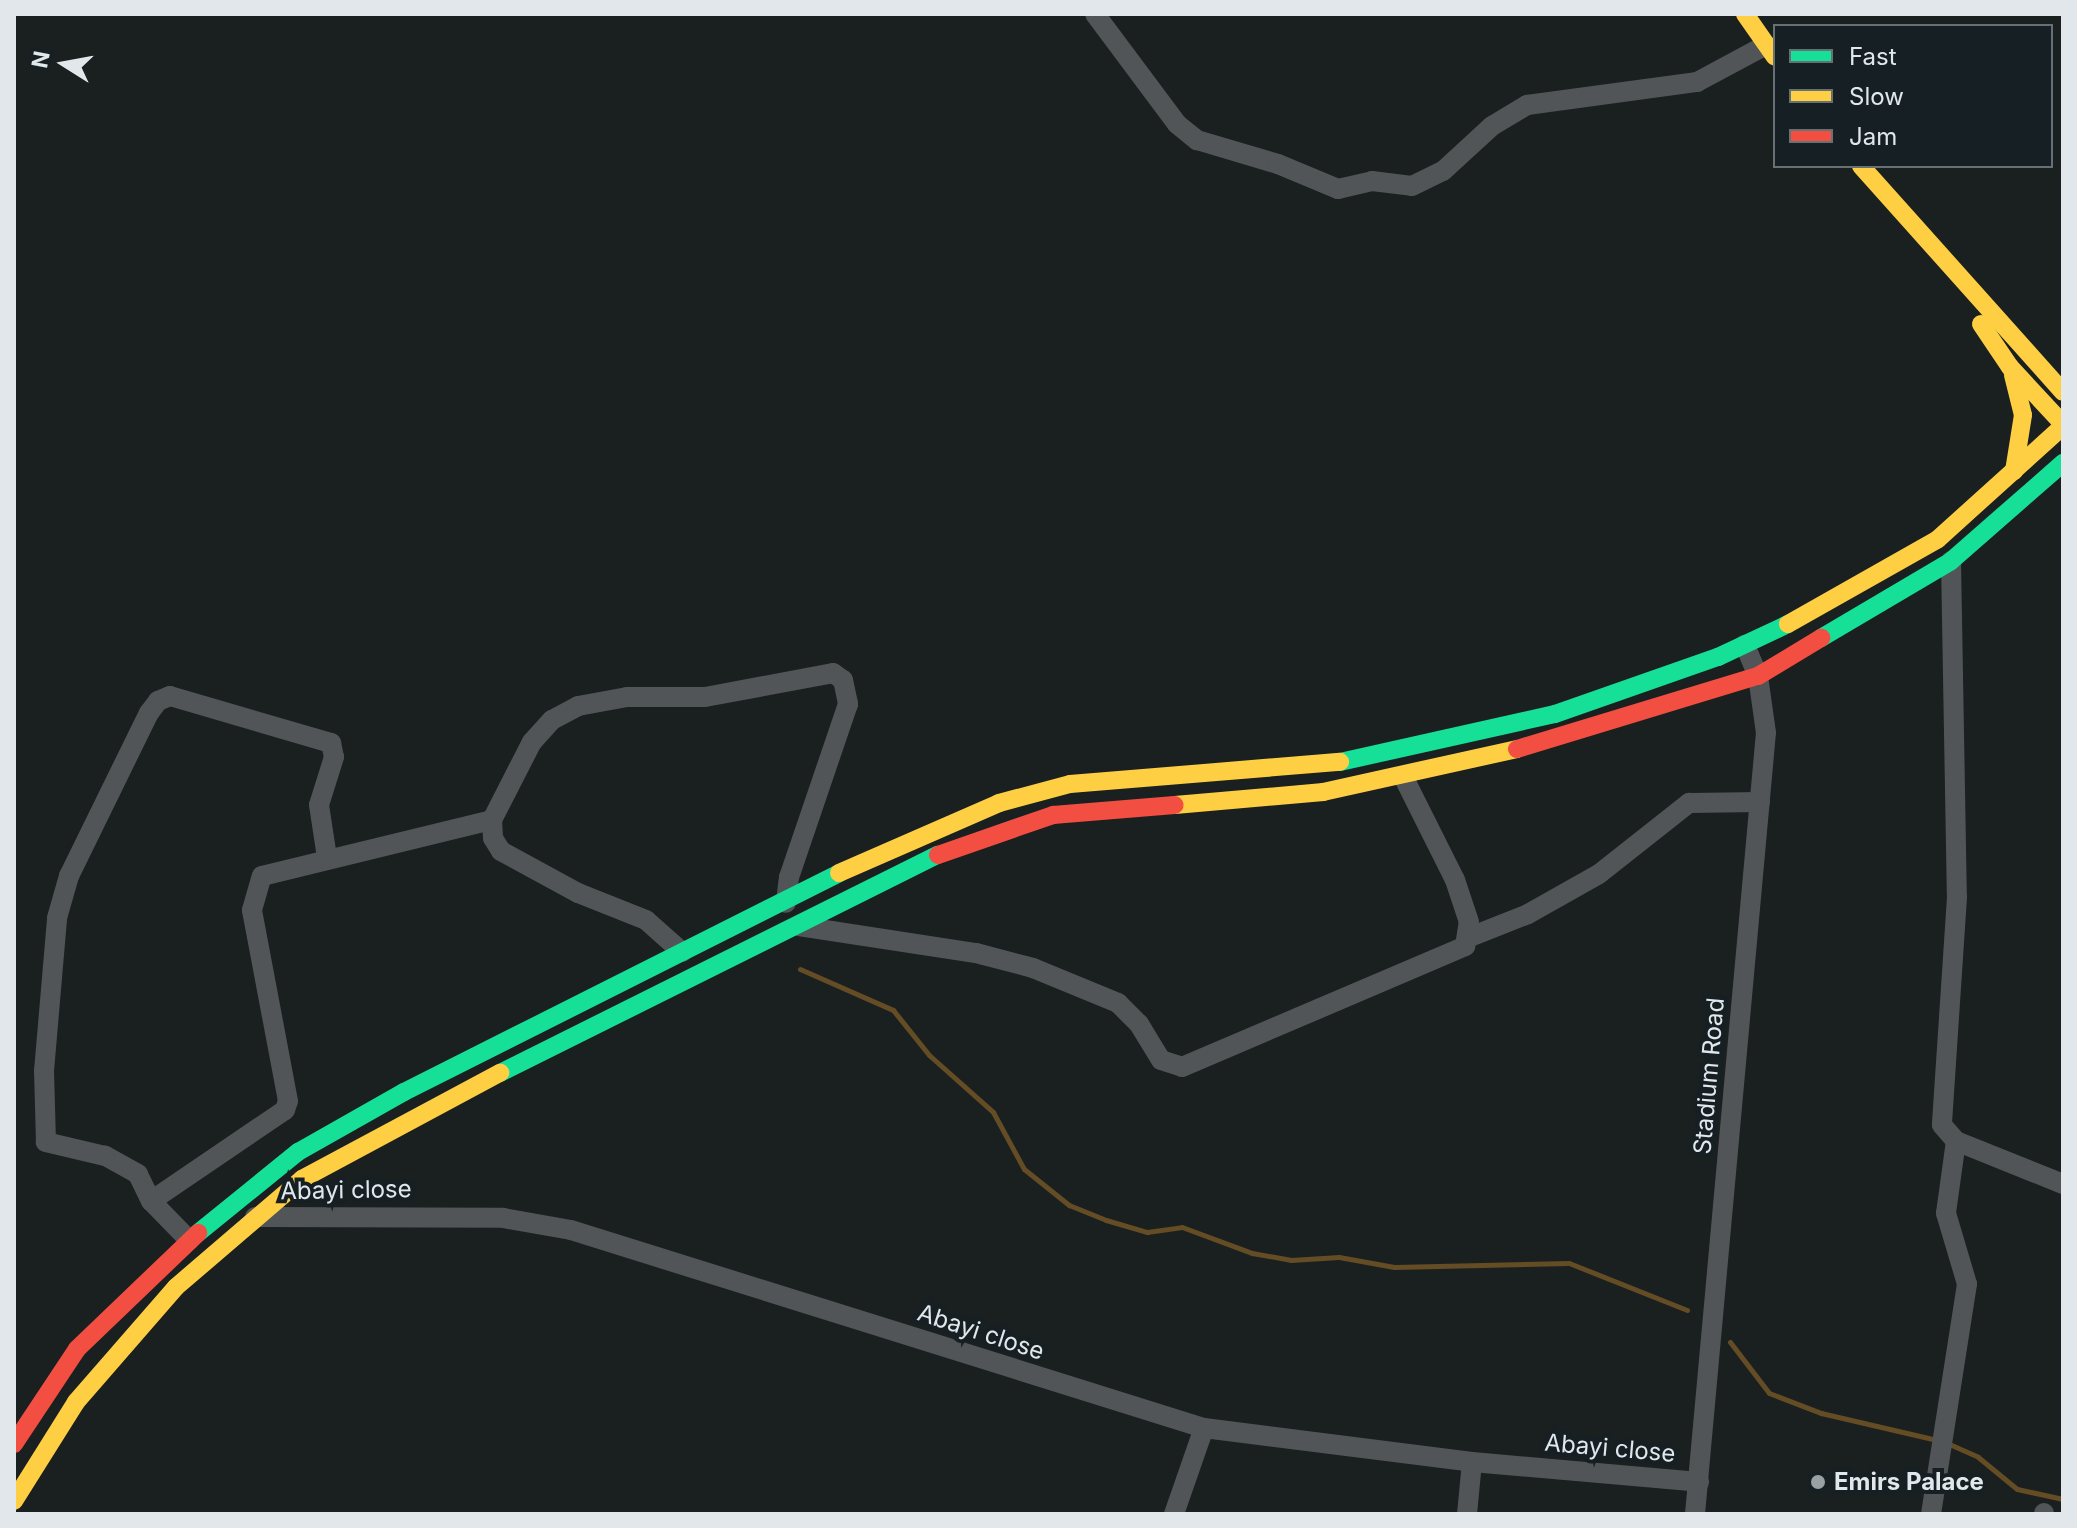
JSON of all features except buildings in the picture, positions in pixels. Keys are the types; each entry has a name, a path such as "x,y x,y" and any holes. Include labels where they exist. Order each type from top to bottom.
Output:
{"street":[{"path":"1095,14 1177,124 1197,140 1278,164 1338,189 1372,181 1412,186 1443,171 1492,126 1527,105 1686,85 1771,51 1745,14"},
{"path":"1863,168 1923,241 2063,392"},
{"path":"14,1444 77,1349 189,1240 332,1130 682,952 786,903 890,847 1049,789 1127,778 1320,766 1399,752 1555,714 1745,645 1938,539 2063,425 2010,367 1923,241"},
{"path":"2010,367 2023,415 2014,471"},
{"path":"14,1501 102,1369 176,1287 255,1217 345,1153 799,926 901,870 1053,815 1323,792 1404,778 1562,738 1758,676 1951,561 2063,463"},
{"path":"2007,511 2058,494"},
{"path":"1951,561 1957,897 1942,1125 1956,1141 2063,1184"},
{"name":"Stadium Road","path":"1695,1514 1766,733 1758,676 1745,645"},
{"path":"682,952 646,920 578,893 501,851 492,820 532,742 552,720 578,706 627,697 720,696 833,673 843,680 848,704 789,877 786,903"},
{"path":"189,1240 151,1201 138,1174 118,1161 46,1142 43,1117 59,908 69,876 158,701 170,696 331,743 334,757 319,805 327,857"},
{"path":"1404,778 1455,880 1470,937"},
{"path":"799,926 976,953 1033,968 1129,1011 1161,1060 1175,1068 1458,952 1470,937 1528,914 1599,874 1689,803 1760,802"},
{"path":"151,1201 285,1110 285,1065 253,896 262,876 327,857 492,820"},
{"path":"1931,1514 1967,1284 1946,1213 1956,1141"},
{"name":"Abayi close","path":"255,1217 503,1218 571,1230 1204,1428 1472,1462 1699,1482"},
{"path":"1174,1514 1204,1428"},
{"path":"1467,1514 1472,1462"}],"waterway":[{"path":"800,969 893,1010 929,1055 993,1112 1024,1169 1069,1205 1106,1220 1147,1232 1182,1227 1252,1253 1291,1260 1339,1257 1394,1267 1569,1263 1687,1310"},
{"path":"1730,1342 1769,1393 1821,1413 1937,1440"},
{"path":"1947,1443 1978,1457 2017,1489 2063,1499"}],"traffic: fast":[{"path":"1821,638 1951,561 2063,463"},
{"path":"1340,762 1555,714 1718,657 1788,624"},
{"path":"500,1073 938,855"},
{"path":"198,1233 298,1152 404,1092 839,873"}],"traffic: slow":[{"path":"1745,14 1773,54"},
{"path":"1863,168 2063,392"},
{"path":"1981,324 2010,367 2063,424"},
{"path":"2013,375 2023,415 2014,471"},
{"path":"1788,624 1938,539 2063,426"},
{"path":"1175,805 1323,792 1517,749"},
{"path":"839,873 999,803 1070,784 1340,762"},
{"path":"14,1501 76,1402 176,1287 302,1179 500,1073"}],"traffic: jam":[{"path":"1517,749 1758,676 1821,638"},
{"path":"938,855 1053,815 1175,805"},
{"path":"14,1444 77,1349 198,1233"}],"place":[{"name":"Emirs Palace","path":"1818,1482"}]}
